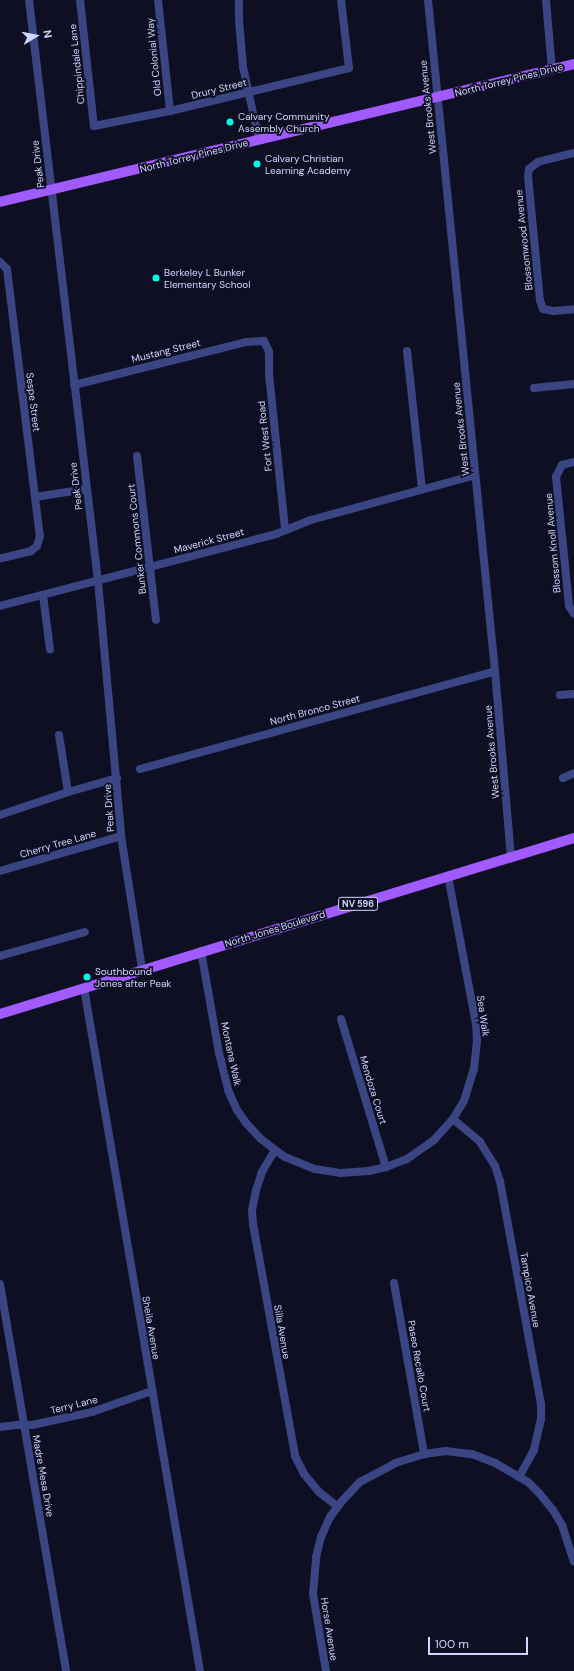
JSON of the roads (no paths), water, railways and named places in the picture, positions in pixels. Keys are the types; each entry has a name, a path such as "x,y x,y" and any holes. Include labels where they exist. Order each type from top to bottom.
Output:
{"main road":[{"name":"North Torrey Pines Drive","path":"0,202 574,64"},
{"name":"North Jones Boulevard","path":"0,1014 142,969 574,838"}],"street":[{"name":"Peak Drive","path":"29,0 98,581 117,778 121,836 142,969"},
{"name":"Chippindale Lane","path":"80,0 94,126"},
{"name":"Old Colonial Way","path":"158,0 170,111"},
{"path":"240,0 241,52 247,92 259,140"},
{"name":"Drury Street","path":"94,126 170,111 349,68 340,0"},
{"name":"West Brooks Avenue","path":"428,0 495,671 511,857"},
{"path":"546,0 552,70"},
{"name":"Blossomwood Avenue","path":"574,153 538,162 529,169 528,176 543,309 553,311 574,309"},
{"name":"Sespe Street","path":"0,559 31,551 37,546 40,536 7,269 1,262"},
{"name":"Mustang Street","path":"74,385 246,342 264,341"},
{"name":"Fort West Road","path":"264,341 269,352 269,374 286,530"},
{"path":"407,351 422,489"},
{"path":"534,388 574,384"},
{"name":"Bunker Commons Court","path":"137,456 156,620"},
{"name":"Blossom Knoll Avenue","path":"574,462 562,464 556,477 569,606 574,614"},
{"name":"Maverick Street","path":"0,606 276,534 311,520 475,475"},
{"path":"35,497 86,489"},
{"path":"43,595 50,650"},
{"name":"North Bronco Street","path":"140,769 495,671"},
{"path":"560,695 574,694"},
{"path":"59,735 68,792"},
{"path":"563,778 574,772"},
{"path":"0,816 68,792 117,778"},
{"name":"Cherry Tree Lane","path":"0,871 121,836"},
{"name":"Sea Walk","path":"386,1167 407,1159 428,1144 453,1118 464,1101 474,1069 477,1041 476,1024 448,876"},
{"path":"0,956 85,932"},
{"name":"Montana Walk","path":"201,951 219,1053 228,1090 237,1110 246,1123 260,1138 275,1150 285,1156 315,1168 340,1173 369,1171 386,1167"},
{"name":"Sheila Avenue","path":"84,988 200,1671"},
{"name":"Mendoza Court","path":"341,1019 386,1167"},
{"name":"Tampico Avenue","path":"453,1118 480,1142 495,1166 500,1181 540,1396 541,1419 534,1450 519,1477"},
{"name":"Silla Avenue","path":"275,1150 262,1172 256,1190 252,1210 253,1224 295,1456 304,1474 319,1492 337,1506"},
{"name":"Paseo Recallo Court","path":"394,1282 424,1454"},
{"name":"Madre Mesa Drive","path":"0,1284 66,1671"},
{"name":"Terry Lane","path":"0,1427 32,1425 92,1412 152,1391"},
{"name":"Horse Avenue","path":"326,1671 313,1594 316,1557 321,1537 337,1506 360,1482 374,1473 395,1463 424,1454 446,1451 472,1454 495,1463 519,1477 540,1493 553,1510 569,1542 574,1561"}],"place":[{"name":"Calvary Community Assembly Church","path":"230,122"},
{"name":"Calvary Christian Learning Academy","path":"257,164"},
{"name":"Berkeley L Bunker Elementary School","path":"156,278"},
{"name":"Southbound Jones after Peak","path":"87,977"}]}
